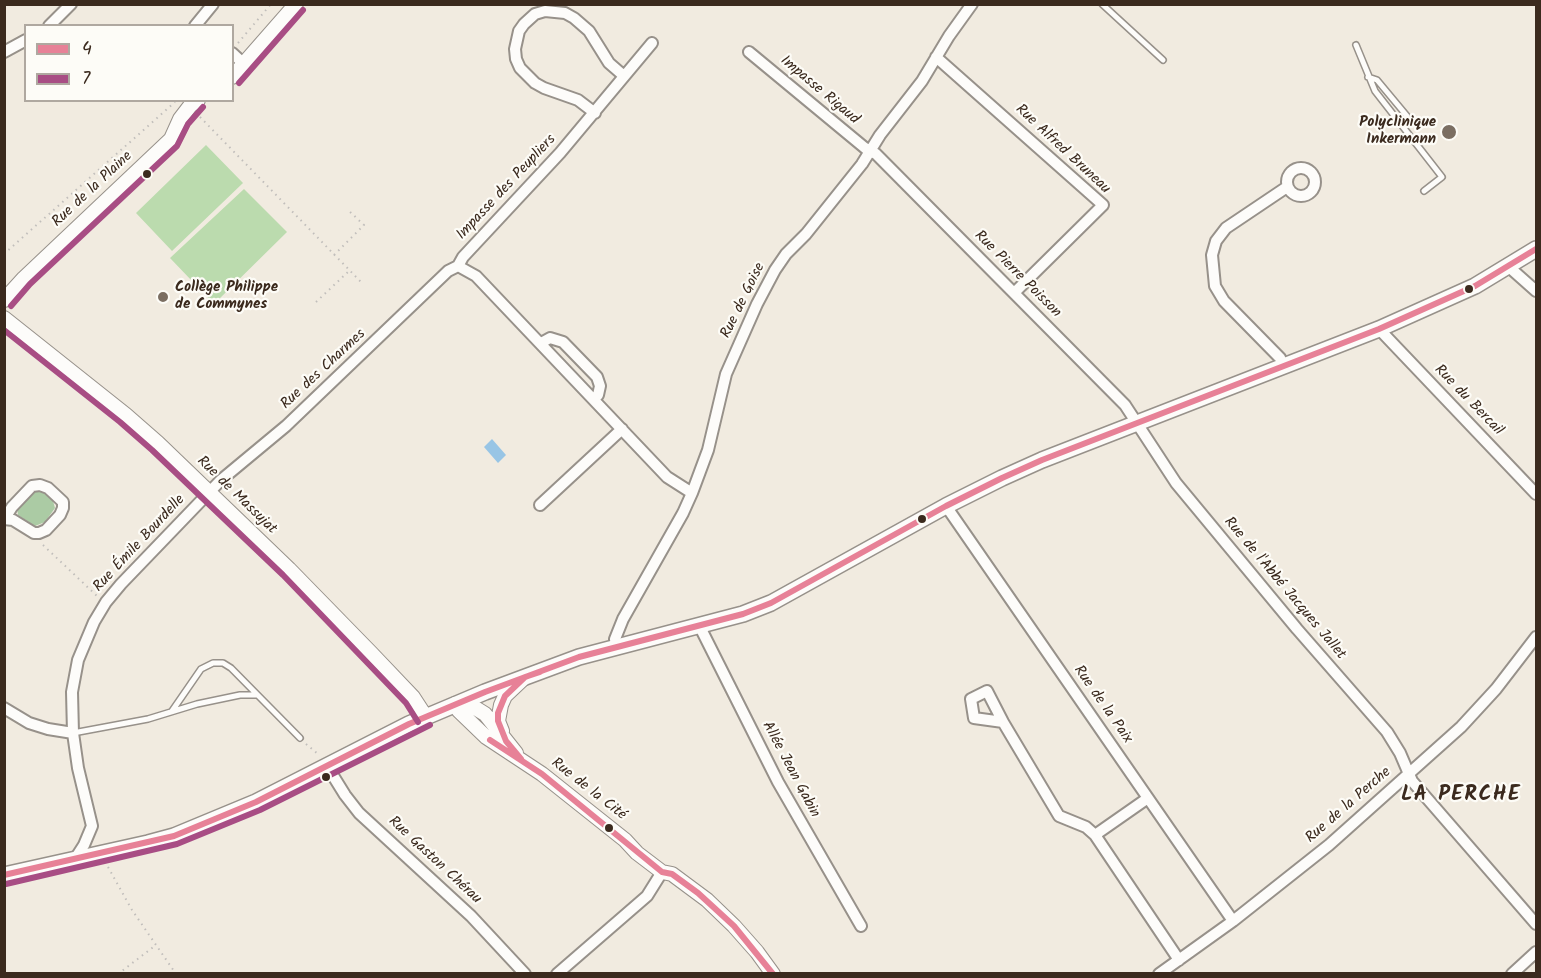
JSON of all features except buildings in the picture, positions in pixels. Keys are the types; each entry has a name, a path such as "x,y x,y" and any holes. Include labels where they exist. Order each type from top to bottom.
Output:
{"main road":[{"path":"4,875 174,836 256,802 460,702 579,657 743,614 771,603 946,506 1041,460 1379,329 1449,298 1509,267 1536,249"}],"street":[{"path":"50,24 70,4"},
{"path":"199,24 213,4"},
{"path":"234,75 296,4"},
{"name":"Rue de Goise","path":"616,648 615,639 623,618 692,493 713,433 726,374 758,304 786,254 809,230 871,152 880,135 922,81 972,4"},
{"path":"595,113 578,100 544,88 520,68 515,49 519,31 524,24 535,14 553,10 565,13 589,30 609,63 624,76"},
{"path":"4,52 24,41"},
{"name":"Impasse des Peupliers","path":"458,266 463,257 595,113 652,44"},
{"name":"Impasse Rigaud","path":"749,52 871,152"},
{"path":"234,53 244,64"},
{"name":"Rue Alfred Bruneau","path":"936,57 1103,205 1014,293"},
{"name":"Rue de la Plaine","path":"4,300 24,278 171,140 180,119 195,102"},
{"name":"Rue Pierre Poisson","path":"871,152 876,154 1125,405 1137,423"},
{"path":"1284,366 1280,358 1224,301 1215,286 1212,255 1216,241 1226,228 1287,187"},
{"path":"458,266 476,276 668,477 692,493"},
{"name":"Rue des Charmes","path":"208,493 286,426 448,271 458,266"},
{"path":"1509,267 1536,291"},
{"name":"Rue de Massujat","path":"4,318 126,415 289,569 390,672 413,697 426,717"},
{"name":"Rue du Bercail","path":"1379,329 1536,494"},
{"path":"541,343 550,338 562,342 597,377 600,386 598,395 594,399"},
{"name":"Rue de l'Abbé Jacques Jallet","path":"1137,423 1176,483 1297,629 1387,732 1400,753 1408,774 1536,924"},
{"path":"540,505 622,429"},
{"path":"40,485 48,488 63,502 60,515 46,530 34,533 22,524 5,519 12,507 32,486 40,485"},
{"name":"Rue Émile Bourdelle","path":"75,859 92,826 78,768 73,733 72,692 78,660 94,622 106,602 208,493"},
{"name":"Rue de la Paix","path":"946,506 1233,921"},
{"name":"Allée Jean Gabin","path":"699,625 778,782 861,926"},
{"name":"Rue de la Perche","path":"1159,974 1233,921 1329,844 1461,727 1496,689 1536,637"},
{"name":"Rue de la Cité","path":"506,741 498,721 501,705 505,696 525,677"},
{"name":"Rue de la Cité","path":"520,759 480,709 460,702 459,711 486,737 520,759 604,822 637,853 662,872 675,888 715,909 735,926 758,952 773,974"},
{"path":"4,708 29,723 73,733"},
{"path":"1003,722 1059,816 1086,827 1095,835 1179,960"},
{"name":"Rue Gaston Chérau","path":"327,766 345,795 360,813 471,916 525,974"},
{"path":"1095,835 1148,798"},
{"path":"557,974 646,896 662,872"},
{"path":"1512,974 1536,952"}],"lane":[{"path":"1102,4 1163,60"},
{"path":"1356,45 1375,91 1442,177 1424,191"},
{"path":"1368,77 1377,80 1407,116"},
{"path":"172,711 201,669 213,663 223,663 231,668 300,738"},
{"path":"73,733 148,719 240,695 256,695"}],"path":[{"path":"234,49 271,4"},
{"path":"4,254 175,102"},
{"path":"207,124 361,282"},
{"path":"334,255 364,225 348,210"},
{"path":"316,302 349,271"},
{"path":"34,533 41,543 89,590 106,602"},
{"path":"300,738 321,757 327,766"},
{"path":"100,854 132,910 176,974"},
{"path":"118,974 156,945"}],"green space":[{"path":"206,145 243,183 172,251 136,213"},
{"path":"244,189 287,232 214,304 170,258"},
{"path":"31,491 46,491 55,508 45,522 35,526 18,515 17,508"}],"water":[{"path":"492,439 506,455 498,463 484,447"}],"transit line":[{"name":"7","path":"239,83 303,10"},
{"name":"7","path":"11,306 30,284 177,146 188,124 203,107"},
{"name":"4","path":"4,875 174,836 256,802 409,724 485,692 579,657 743,614 771,603 946,506 1002,478 1042,460 1379,329 1475,286 1536,249"},
{"name":"7","path":"4,330 152,450 283,575 406,703 418,722"},
{"name":"4","path":"521,759 506,741 498,721 498,713 505,696 525,677 540,672"},
{"name":"7","path":"6,884 177,844 260,810 430,725"},
{"name":"4","path":"490,740 542,774 662,872 672,874 698,893 734,926 773,974"}],"place":[{"name":"Polyclinique Inkermann","path":"1449,132"},
{"name":"Collège Philippe de Commynes","path":"163,297"}],"district":[{"name":"LA PERCHE","path":"1461,796"}]}
